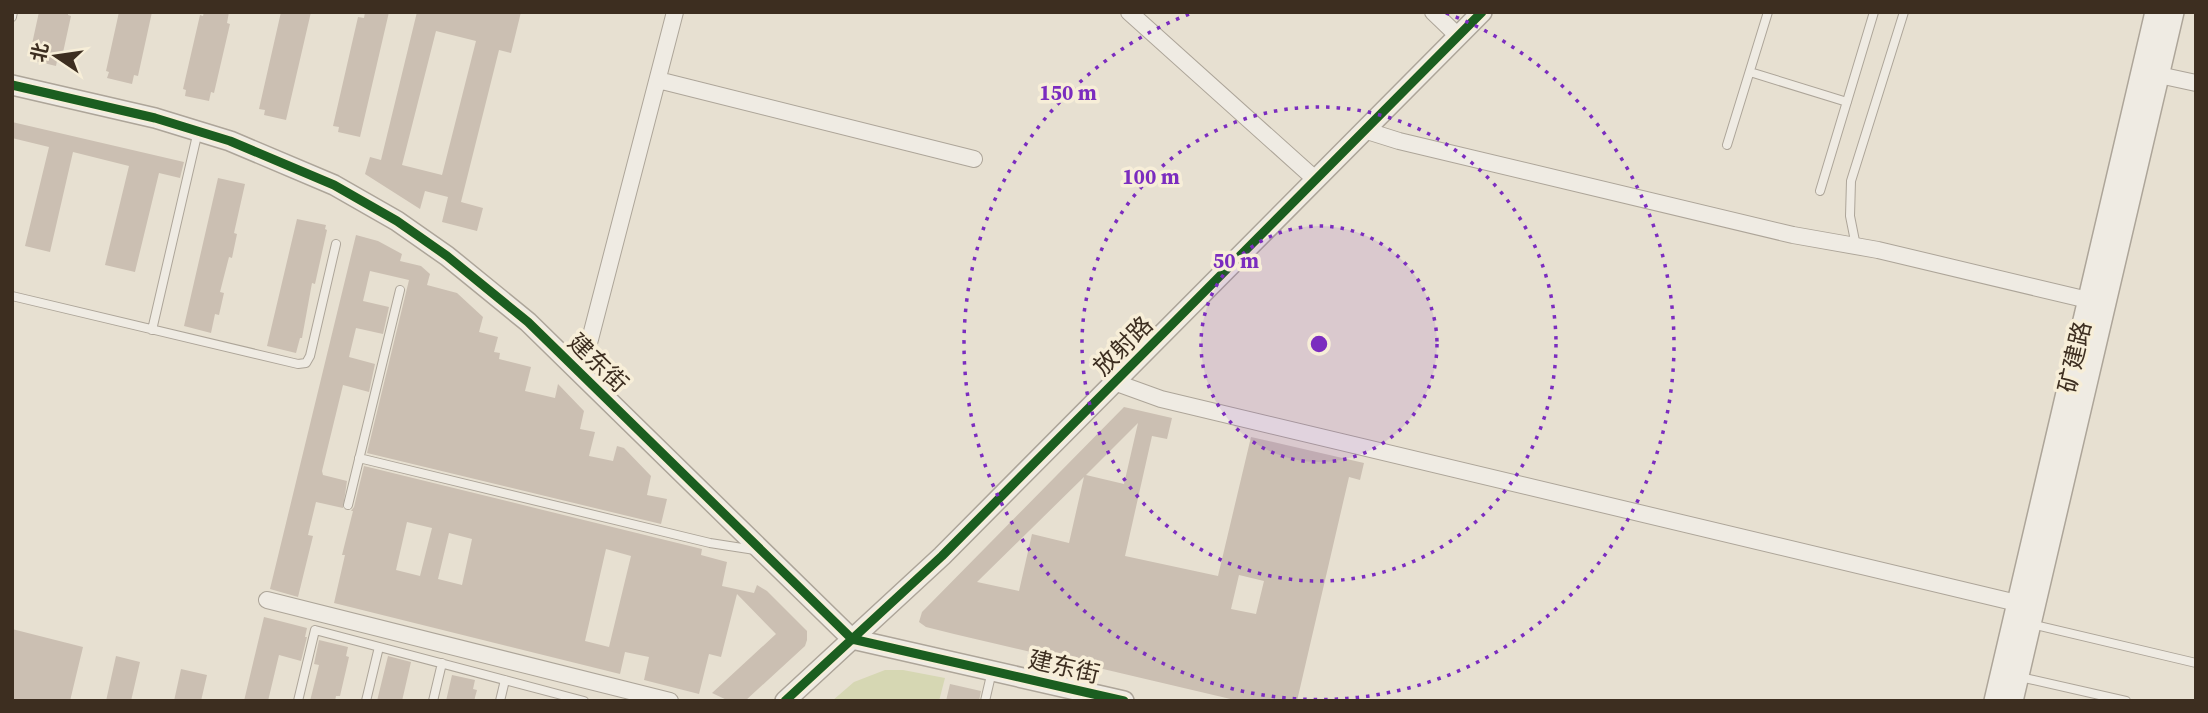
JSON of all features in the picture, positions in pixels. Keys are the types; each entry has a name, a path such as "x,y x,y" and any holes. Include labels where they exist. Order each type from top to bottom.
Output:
{"street":[{"path":"581,374 675,12"},
{"path":"1129,12 1315,179"},
{"path":"1433,12 1458,36"},
{"name":"放射路","path":"785,701 942,556 1482,12"},
{"name":"矿建路","path":"1994,701 2155,12"},
{"name":"矿建路","path":"2013,701 2174,12"},
{"path":"2159,75 2196,83"},
{"path":"658,80 974,159"},
{"name":"建东街","path":"12,86 198,130 334,185 397,221 447,256 528,322 852,639 1124,701"},
{"path":"1364,130 1399,141 1793,235 1856,246 2088,300"},
{"path":"1114,382 1161,399 2017,603"},
{"path":"267,600 670,701"}],"lane":[{"path":"1727,145 1768,12"},
{"path":"1820,191 1874,12"},
{"path":"1856,246 1850,216 1851,181 1904,12"},
{"path":"1750,72 1847,102"},
{"path":"152,330 198,130"},
{"path":"12,296 298,364 306,363 310,356 336,244"},
{"path":"348,505 400,290"},
{"path":"359,458 710,543 763,551"},
{"path":"2031,624 2196,663"},
{"path":"298,701 315,630 568,699 584,701"},
{"path":"366,701 379,647"},
{"path":"433,701 442,663"},
{"path":"985,701 992,671"},
{"path":"2019,676 2126,701"},
{"path":"500,701 505,680"}],"green space":[{"path":"885,670 903,670 945,678 939,701 832,701 854,682"}],"building":[{"path":"39,12 68,12 71,16 62,57 58,56 56,66 31,60 33,54 30,53"},
{"path":"119,12 152,12 138,76 134,75 132,84 107,78 109,72 106,71"},
{"path":"204,12 229,12 227,23 230,24 214,93 211,92 209,101 185,96 186,90 183,89 200,15 203,16"},
{"path":"281,12 311,12 286,120 264,115 265,110 259,109"},
{"path":"365,12 389,12 360,137 338,132 339,127 333,126 358,17 364,18"},
{"path":"417,12 521,12 511,53 499,50 461,202 483,208 477,231 442,222 448,197 425,191 420,209 365,174 370,157 381,160","holes":["436,31 476,41 442,175 402,165"]},
{"path":"12,122 184,162 180,178 159,173 135,272 105,265 129,166 73,152 50,252 25,246 49,147 12,138"},
{"path":"218,178 245,184 234,233 237,234 232,258 229,257 220,292 224,293 219,315 215,314 211,333 184,326"},
{"path":"297,219 326,225 327,230 315,284 312,283 302,338 296,353 267,346"},
{"path":"356,235 378,241 402,254 400,261 421,266 430,274 427,285 457,293 483,317 479,332 498,337 494,352 500,353 499,359 531,367 525,391 555,398 558,384 584,411 580,429 595,432 589,456 613,461 617,446 624,448 651,476 647,495 667,499 661,524 367,453 409,280 370,271 363,301 389,307 383,334 356,328 349,357 375,364 369,392 343,385 322,471 323,475 347,481 343,508 316,502 308,535 313,536 298,597 270,589"},
{"path":"1124,407 1172,418 1167,439 1152,436 1125,556 1218,576 1251,437 1364,463 1360,480 1349,477 1297,701 1239,701 954,634 926,627 919,622 922,612","holes":["1138,423 1124,484 1086,475","1084,477 1069,543 1032,534 1019,591 977,582","1239,575 1264,581 1256,614 1231,609"]},
{"path":"364,466 702,549 701,555 727,562 722,586 754,593 757,585 767,591 807,631 807,640 805,646 745,701 729,701 712,693 776,634 737,594 721,657 709,654 699,694 644,680 649,657 625,652 620,674 334,603 351,511","holes":["407,522 432,528 420,576 396,570","449,533 472,539 462,585 438,579","606,549 631,556 609,647 585,641"]},
{"path":"264,617 307,628 307,637 301,661 279,655 268,701 244,701"},
{"path":"12,629 83,647 70,701 12,701"},
{"path":"319,640 348,647 346,656 349,657 340,696 336,696 335,701 310,701 319,665 314,664"},
{"path":"116,656 140,662 131,701 106,701"},
{"path":"388,656 411,662 402,701 377,701"},
{"path":"181,669 207,675 201,701 174,701"},
{"path":"452,675 475,680 473,689 477,690 474,701 446,701"},
{"path":"950,684 981,691 979,701 946,701"}],"cycle path":[{"path":"785,701 942,556 1482,12"},
{"path":"12,85 155,118 230,141 334,185 397,221 447,256 528,322 852,639 1124,701"}]}
